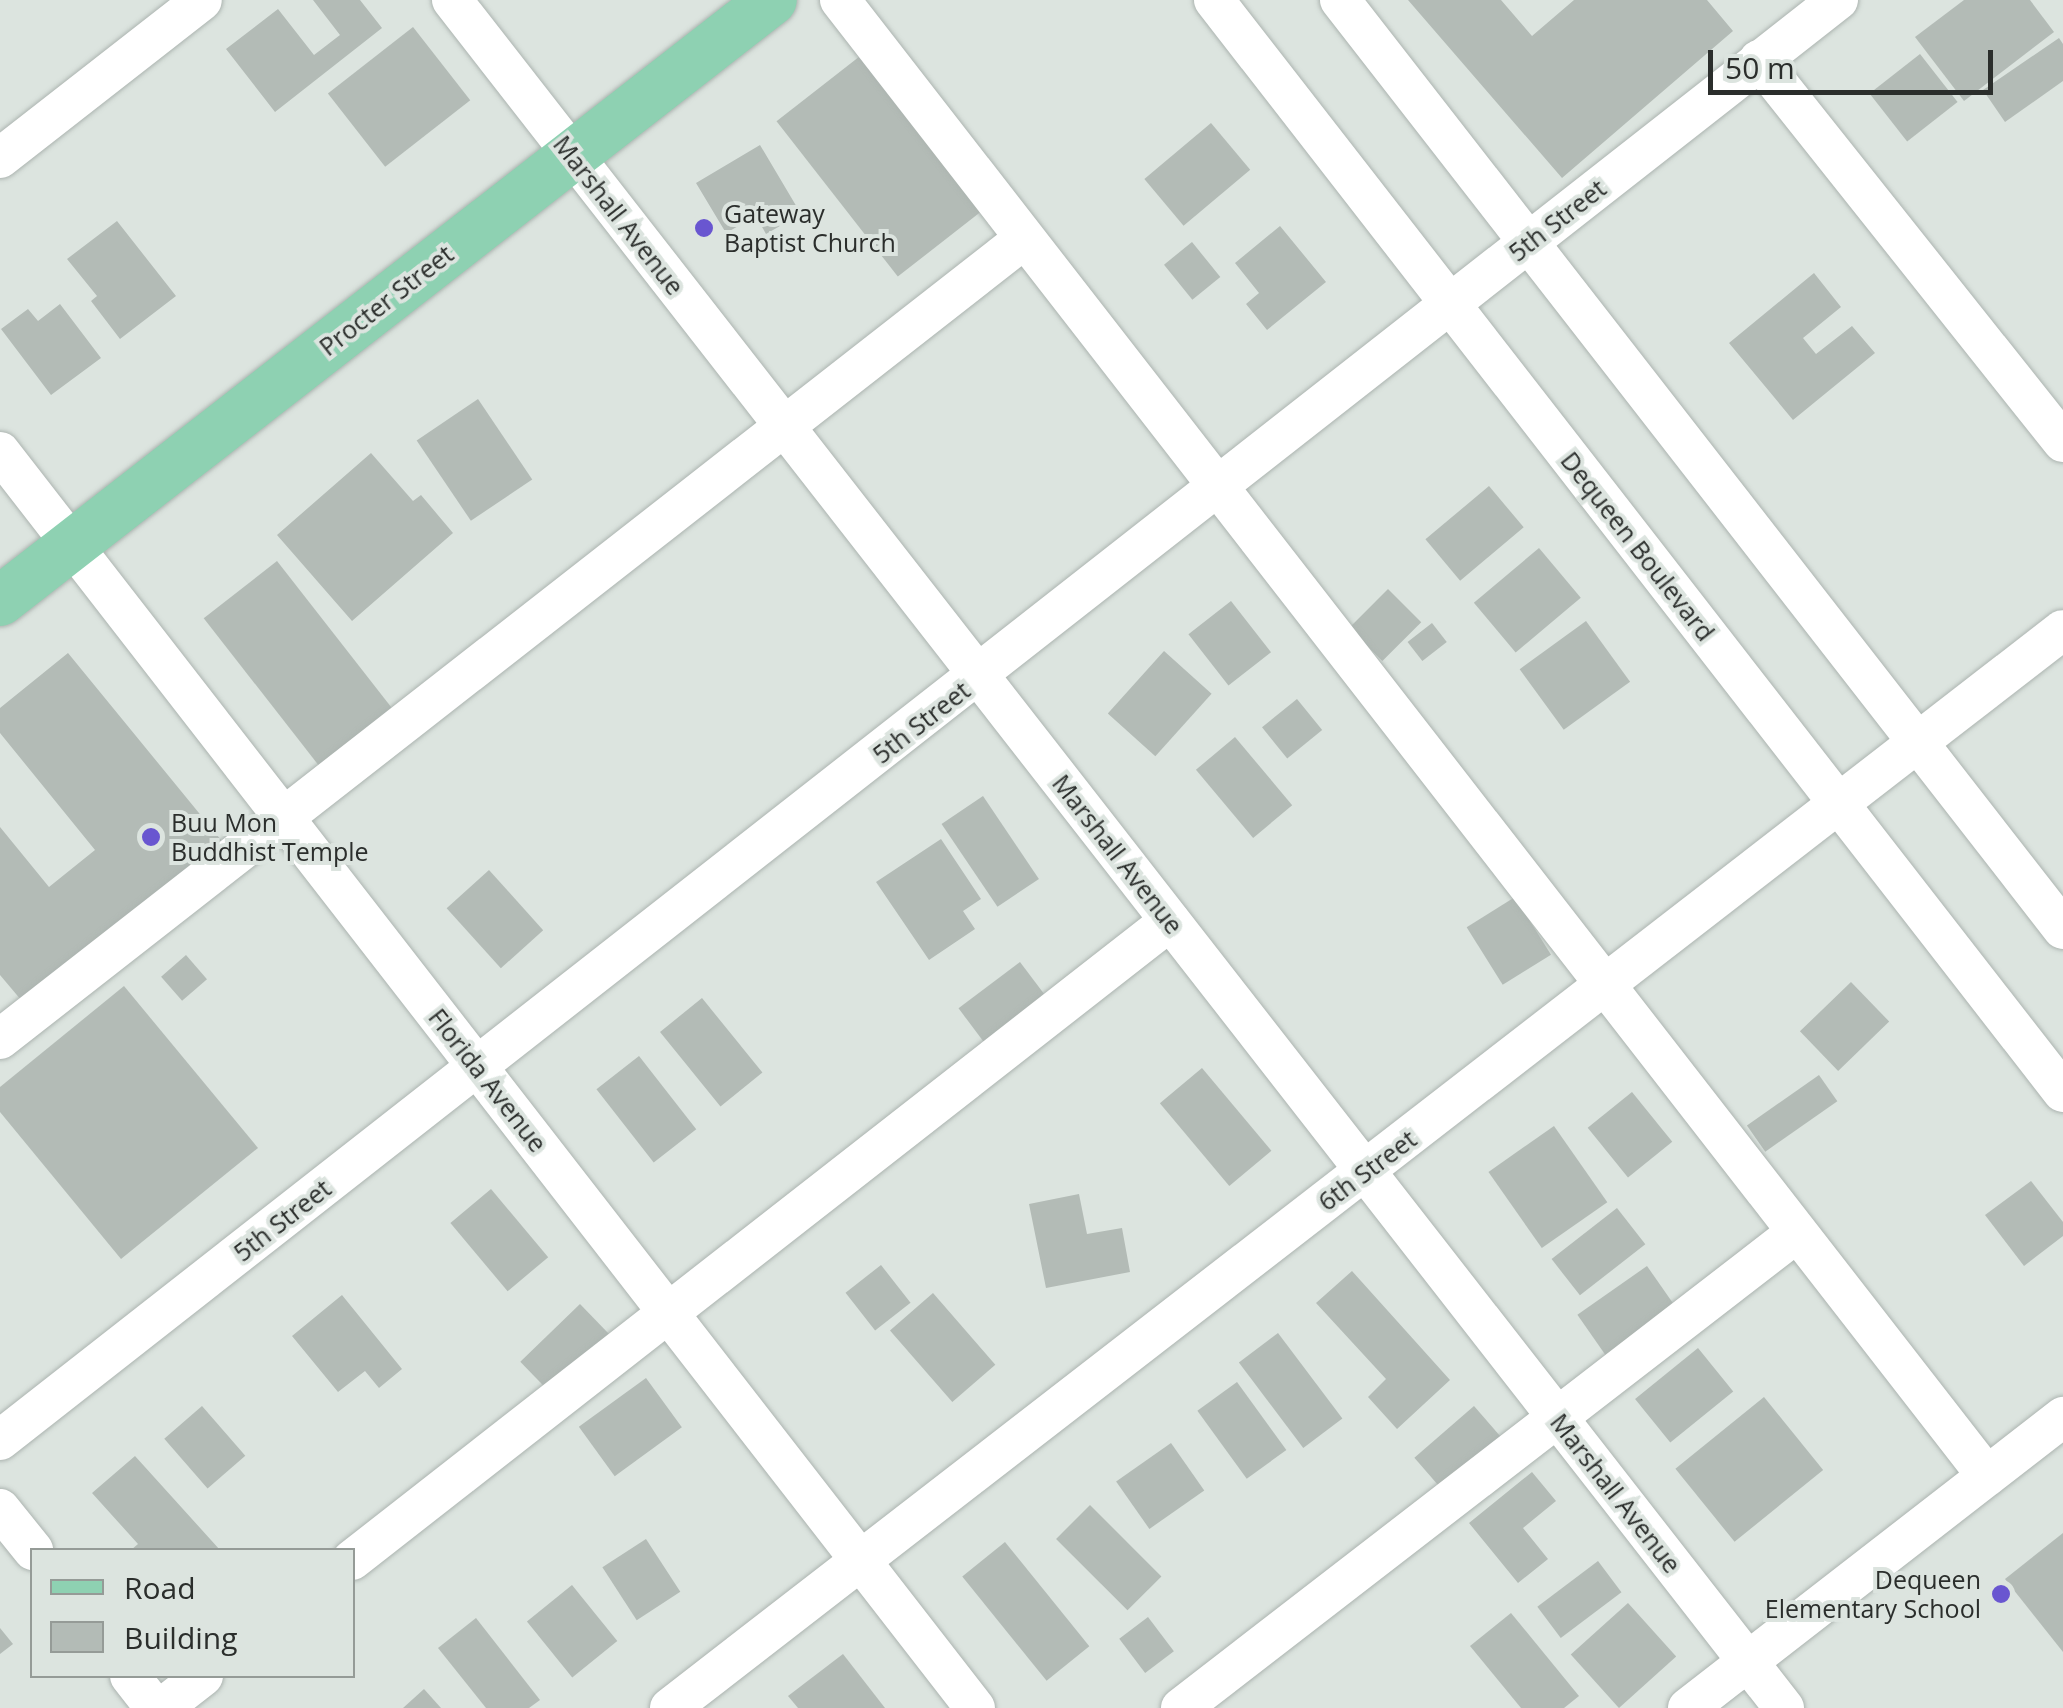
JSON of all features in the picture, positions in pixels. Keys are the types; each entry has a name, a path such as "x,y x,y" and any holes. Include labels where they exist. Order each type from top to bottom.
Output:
{"main road":[{"name":"Procter Street","path":"0,600 772,0"}],"street":[{"path":"0,158 202,0"},
{"name":"Marshall Avenue","path":"452,0 1784,1708"},
{"path":"840,0 1988,1476"},
{"name":"Dequeen Boulevard","path":"1214,0 2063,1092"},
{"path":"1340,0 2063,929"},
{"name":"5th Street","path":"0,1440 1838,0"},
{"path":"1759,60 2063,442"},
{"path":"0,1038 1024,239"},
{"name":"Florida Avenue","path":"0,452 975,1708"},
{"name":"6th Street","path":"670,1708 1607,987 2063,630"},
{"path":"355,1558 1170,921"},
{"path":"1181,1708 1796,1233"},
{"path":"1688,1708 2063,1417"},
{"path":"0,1508 31,1548"},
{"path":"132,1678 159,1708 201,1678"}],"building":[{"path":"313,0 360,0 382,28 275,112 226,49 278,9 314,55 340,35"},
{"path":"1408,0 1501,0 1532,36 1574,0 1707,0 1733,31 1562,178"},
{"path":"1964,0 2030,0 2054,32 1964,101 1915,37"},
{"path":"413,27 470,100 385,167 328,93"},
{"path":"2059,38 2063,44 2063,81 2005,122 1983,90"},
{"path":"864,53 985,208 898,277 777,121"},
{"path":"1920,54 1958,102 1907,141 1870,93"},
{"path":"1211,123 1250,170 1184,226 1144,179"},
{"path":"760,145 801,214 766,234 756,216 726,233 696,183"},
{"path":"117,221 176,296 120,339 91,301 97,296 67,259"},
{"path":"1280,226 1326,282 1267,330 1246,304 1259,293 1235,263"},
{"path":"1192,242 1220,277 1192,300 1164,265"},
{"path":"1814,273 1841,307 1803,338 1816,354 1852,326 1875,353 1793,420 1729,343"},
{"path":"60,304 101,358 51,395 1,329 28,309 38,321"},
{"path":"478,399 532,479 471,521 417,440"},
{"path":"371,453 413,501 421,495 453,533 352,621 277,535"},
{"path":"1489,486 1524,527 1460,581 1425,539"},
{"path":"1539,548 1581,598 1516,652 1474,603"},
{"path":"277,561 399,717 326,774 204,618"},
{"path":"1388,589 1421,622 1382,661 1349,628"},
{"path":"1231,601 1271,652 1228,685 1188,634"},
{"path":"1586,621 1630,682 1564,730 1520,669"},
{"path":"1432,623 1447,642 1422,661 1408,642"},
{"path":"1164,651 1212,694 1155,756 1108,713"},
{"name":"Buu Mon Buddhist Temple","path":"68,653 226,846 27,1007 0,975 0,827 49,887 95,850 0,733 0,708"},
{"path":"1297,699 1322,730 1287,758 1262,727"},
{"path":"1235,737 1292,805 1253,838 1196,770"},
{"path":"983,796 1039,879 997,907 942,824"},
{"path":"941,839 981,899 963,911 975,929 929,960 876,882"},
{"path":"489,870 543,930 501,968 447,908"},
{"path":"1515,897 1551,955 1503,985 1467,927"},
{"path":"186,955 207,979 182,1001 161,977"},
{"path":"1020,962 1049,1000 987,1047 959,1008"},
{"path":"1851,982 1889,1022 1838,1071 1800,1031"},
{"path":"124,986 258,1148 121,1259 0,1112 0,1087"},
{"path":"702,998 762,1073 720,1107 660,1032"},
{"path":"639,1056 696,1129 654,1163 596,1089"},
{"path":"1202,1068 1271,1151 1229,1186 1160,1103"},
{"path":"1819,1075 1837,1101 1765,1152 1747,1125"},
{"path":"1632,1092 1672,1142 1628,1178 1588,1128"},
{"path":"1554,1126 1607,1202 1542,1248 1488,1172"},
{"path":"2031,1181 2063,1222 2063,1236 2024,1266 1985,1215"},
{"path":"491,1189 548,1257 508,1291 450,1223"},
{"path":"1079,1194 1087,1234 1122,1228 1130,1272 1046,1288 1029,1204"},
{"path":"1617,1208 1645,1244 1580,1295 1552,1259"},
{"path":"881,1265 911,1303 875,1331 846,1293"},
{"path":"1647,1266 1675,1306 1605,1355 1577,1315"},
{"path":"1352,1271 1450,1380 1397,1429 1368,1397 1386,1379 1316,1303"},
{"path":"933,1293 995,1365 952,1402 890,1330"},
{"path":"342,1295 402,1369 379,1388 365,1371 338,1392 292,1336"},
{"path":"580,1304 613,1338 553,1395 520,1362"},
{"path":"1278,1333 1342,1418 1303,1448 1239,1362"},
{"path":"1698,1348 1733,1392 1670,1442 1635,1399"},
{"path":"646,1378 682,1427 615,1476 579,1427"},
{"path":"1237,1382 1286,1450 1247,1479 1197,1411"},
{"path":"1764,1397 1823,1470 1735,1542 1675,1469"},
{"path":"202,1406 245,1456 208,1489 164,1439"},
{"path":"1474,1406 1505,1442 1446,1494 1414,1458"},
{"path":"1171,1443 1204,1491 1149,1529 1116,1481"},
{"path":"135,1456 218,1548 133,1548 138,1544 92,1493"},
{"path":"1532,1472 1556,1501 1523,1528 1548,1559 1518,1583 1469,1523"},
{"path":"1090,1505 1161,1576 1127,1610 1056,1539"},
{"path":"2063,1533 2063,1652 2005,1579"},
{"path":"646,1539 680,1592 637,1620 602,1567"},
{"path":"1005,1542 1089,1646 1047,1681 962,1577"},
{"path":"1598,1561 1621,1592 1561,1638 1537,1607"},
{"path":"572,1585 617,1641 572,1677 527,1622"},
{"path":"1628,1603 1676,1657 1619,1708 1571,1655"},
{"path":"1511,1613 1579,1696 1564,1708 1521,1708 1470,1646"},
{"path":"1148,1617 1174,1651 1145,1673 1119,1639"},
{"path":"476,1618 540,1700 529,1708 486,1708 438,1648"},
{"path":"0,1628 13,1644 0,1654"},
{"path":"843,1654 885,1708 798,1708 788,1696"},
{"path":"424,1689 441,1708 403,1708"}],"place":[{"name":"Gateway Baptist Church","path":"704,228"},
{"name":"Buu Mon Buddhist Temple","path":"151,837"},
{"name":"Dequeen Elementary School","path":"2001,1594"}]}
